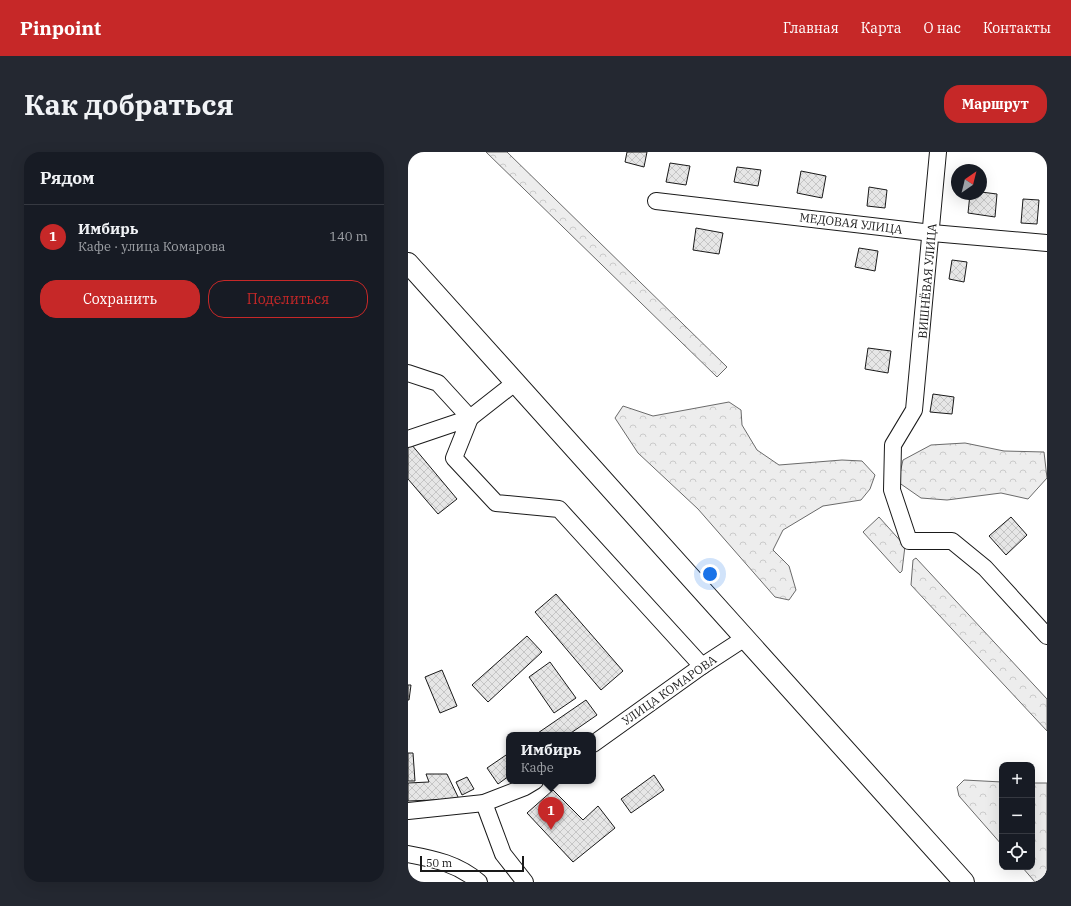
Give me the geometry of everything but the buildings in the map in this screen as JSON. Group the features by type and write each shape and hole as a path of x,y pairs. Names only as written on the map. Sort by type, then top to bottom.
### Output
{"main road":[{"path":"408,263 964,882"}],"street":[{"name":"ВИШНЁВАЯ УЛИЦА","path":"938,152 932,232 914,410 893,445 892,490 909,541 952,541 986,568 1047,636"},
{"name":"МЕДОВАЯ УЛИЦА","path":"656,201 932,232 1047,243"},
{"path":"408,373 438,383 470,418"},
{"path":"408,439 470,418 516,382"},
{"path":"470,418 454,458 496,503 559,509 702,666"},
{"name":"УЛИЦА КОМАРОВА","path":"596,742 702,666 745,638"},
{"path":"408,811 484,803 530,784"},
{"path":"484,803 503,854 525,882"},
{"path":"408,854 444,861 458,867 479,882"}],"green space":[{"path":"486,152 507,152 727,367 717,377"},
{"path":"729,402 741,410 742,425 757,450 779,465 842,460 862,461 875,475 870,489 861,500 823,506 783,530 773,550 789,566 796,590 789,600 775,597 698,509 638,453 615,418 623,406 653,416"},
{"path":"965,443 1004,451 1044,452 1047,478 1028,499 1001,493 947,500 921,498 898,482 903,460 931,445"},
{"path":"879,517 905,546 902,571 900,573 863,532"},
{"path":"916,558 1047,699 1047,731 911,585 913,560"},
{"path":"964,780 999,782 999,842 959,796 957,787"},
{"path":"1035,783 1047,783 1047,882 1035,882 1025,870 1035,870"}],"place":[{"name":"Имбирь","path":"551,830"}]}
